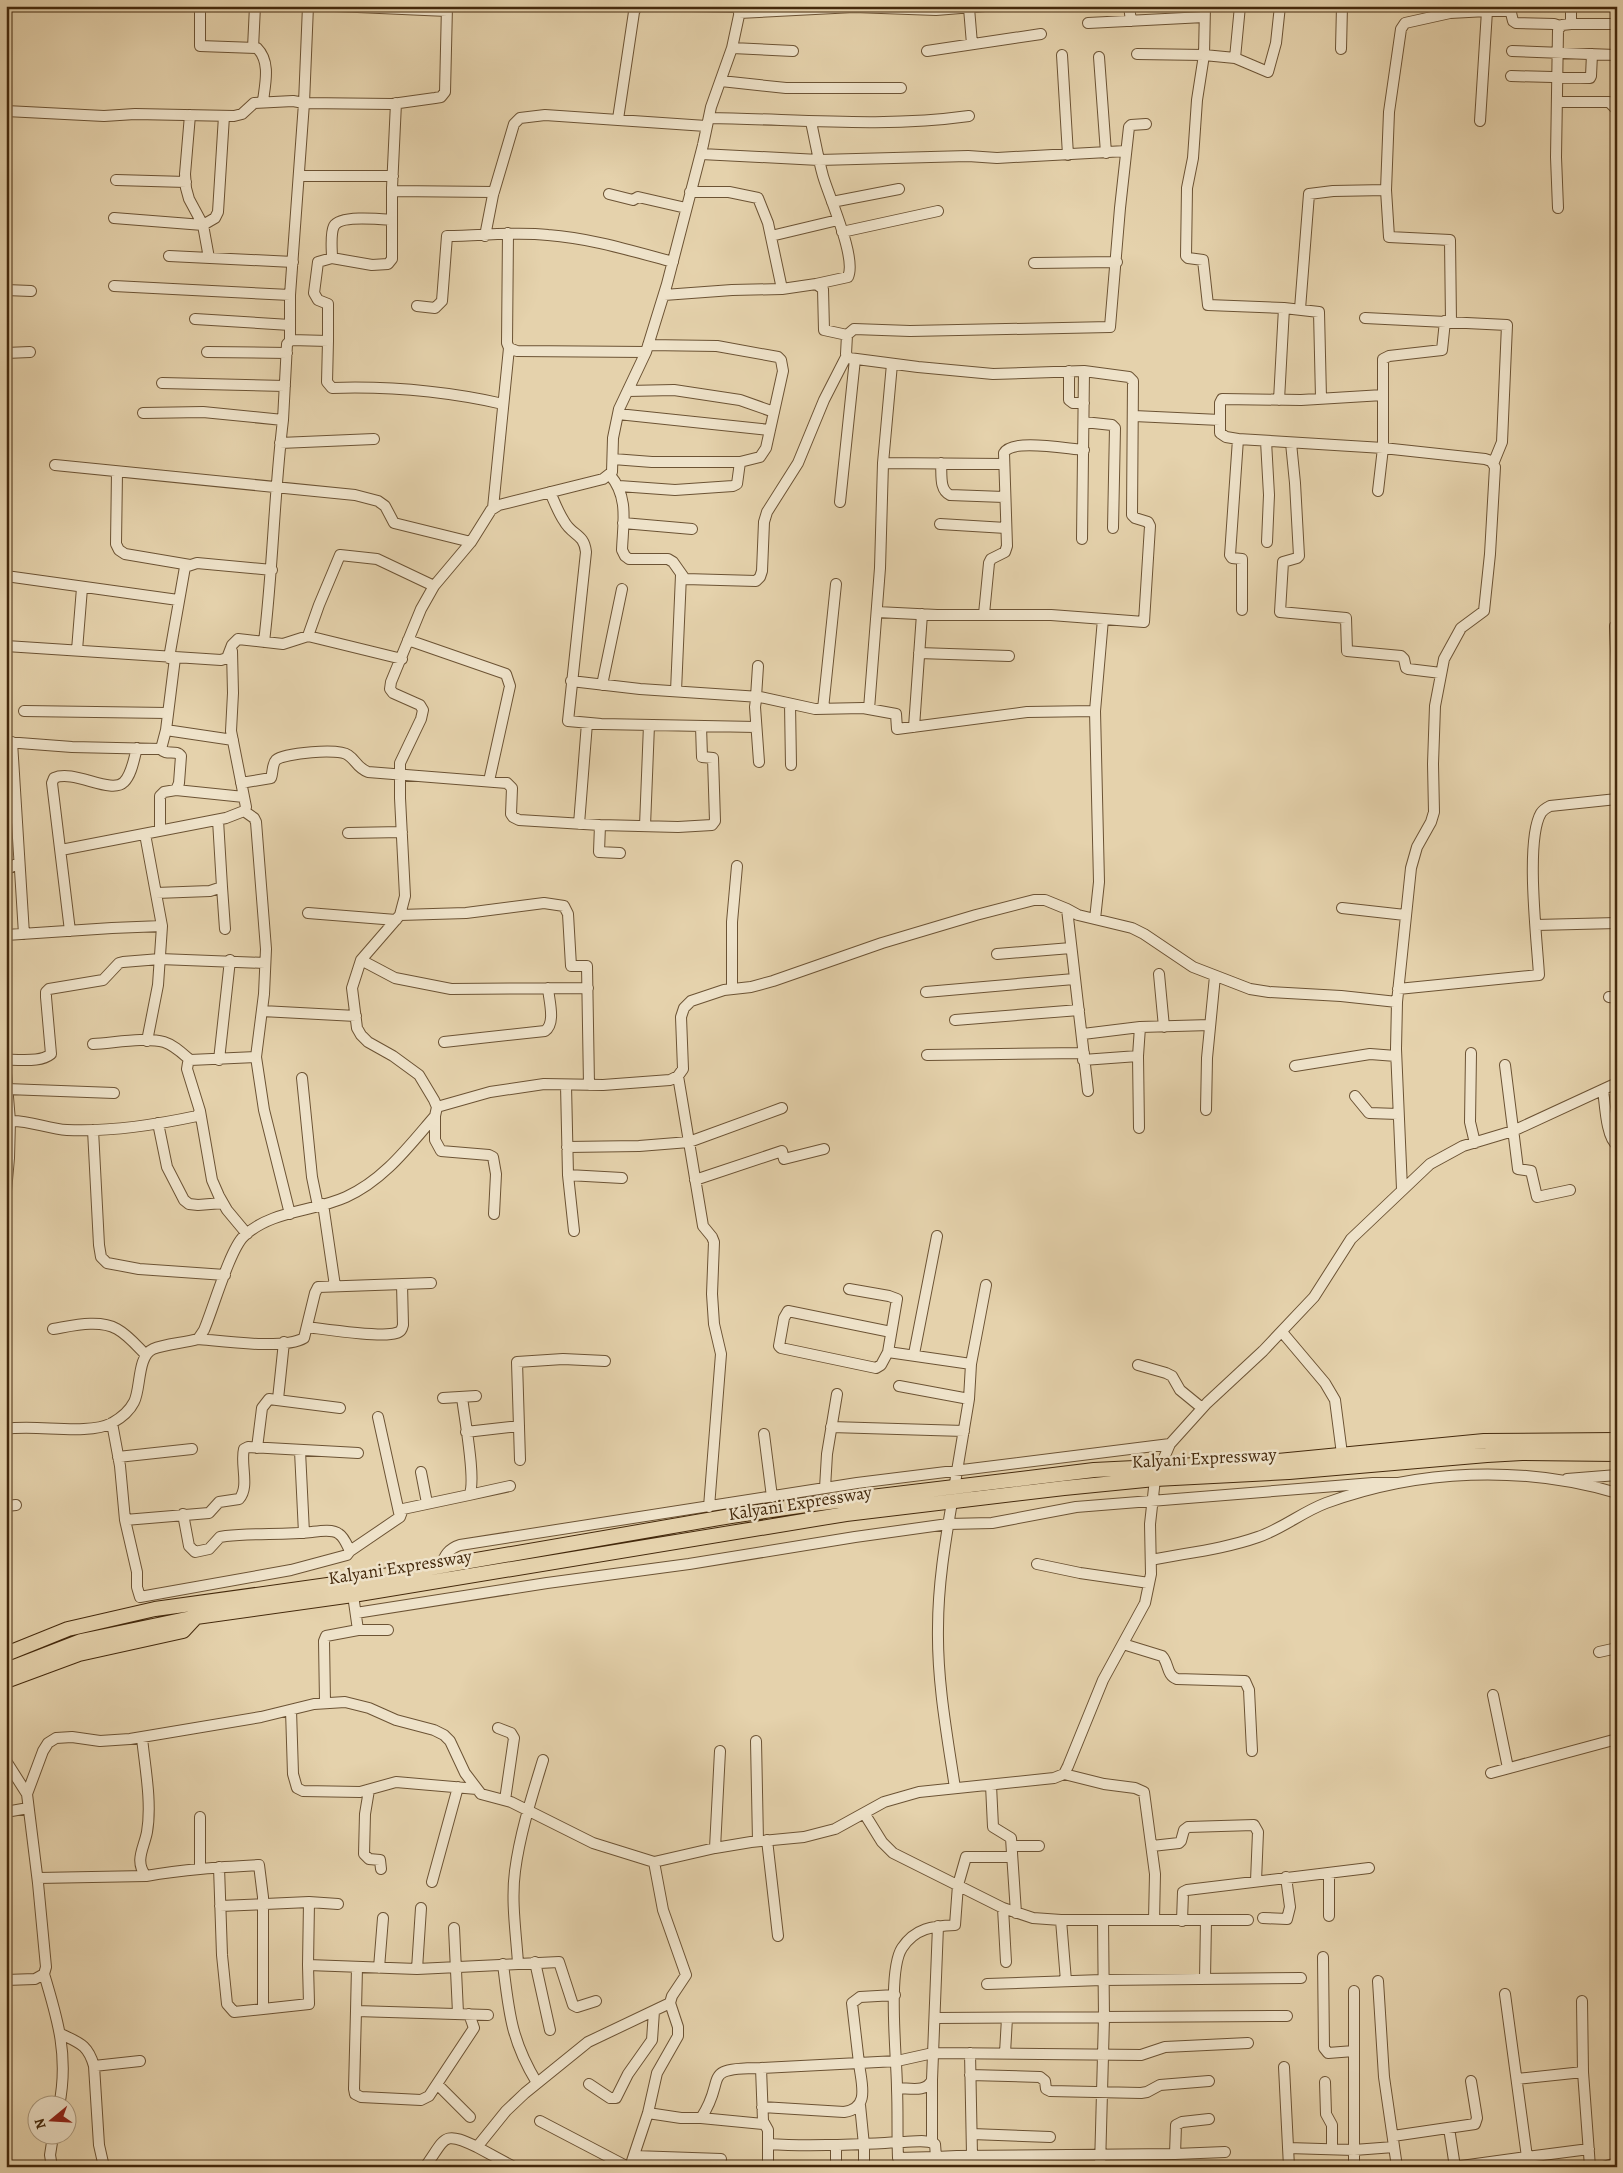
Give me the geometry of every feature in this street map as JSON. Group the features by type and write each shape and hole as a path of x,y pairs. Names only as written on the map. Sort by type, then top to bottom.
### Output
{"highway":[{"name":"Kalyani Expressway","path":"6,1670 81,1641 196,1617 353,1595 846,1514 1157,1473 1342,1454 1484,1441 1617,1440"},
{"name":"Kalyani Expressway","path":"1157,1473 1237,1476 1496,1454 1617,1454"},
{"name":"Kalyani Expressway","path":"6,1648 47,1628 163,1599 185,1596 191,1602 340,1583 731,1516 813,1504 952,1500"},
{"path":"6,1654 68,1630 191,1602"},
{"path":"6,1681 79,1654 183,1631 196,1617"}],"street":[{"path":"200,6 200,46 258,48 264,55 266,68 263,101"},
{"path":"253,48 255,6"},
{"path":"264,642 272,570 287,344 290,340 290,295 304,103 308,6"},
{"path":"6,111 104,116 224,116 242,114 254,103 263,101 396,103 441,97 447,86 447,9 335,6"},
{"path":"618,120 629,39 634,12 637,6"},
{"path":"691,6 740,9 854,6 936,10 985,6"},
{"path":"1129,6 1131,22"},
{"path":"1204,6 1204,55 1197,100 1193,158 1187,188 1186,256 1188,258 1204,260 1206,300 1208,305 1318,311 1320,314 1321,398"},
{"path":"1235,58 1240,6"},
{"path":"1137,54 1204,55 1235,58 1268,72 1276,43 1280,6"},
{"path":"1341,49 1342,6"},
{"path":"1571,24 1572,6"},
{"path":"969,8 972,44"},
{"path":"493,508 604,479 612,472 613,438 618,414 647,349 664,295 701,154 707,122 732,48 740,9"},
{"path":"1378,492 1382,448 1384,359 1389,356 1442,350 1448,322 1451,241 1449,239 1389,237 1386,190 1389,112 1402,25 1409,21 1450,13 1509,11 1512,20 1516,23 1554,24 1560,26 1571,24 1614,24"},
{"path":"1480,121 1487,12"},
{"path":"1088,23 1204,17"},
{"path":"1558,208 1556,157 1558,30 1560,26"},
{"path":"927,51 1040,34"},
{"path":"732,48 794,51"},
{"path":"1512,51 1615,55"},
{"path":"1511,76 1591,77 1592,54"},
{"path":"1062,55 1068,154"},
{"path":"1100,57 1106,153"},
{"path":"721,81 786,88 900,88"},
{"path":"1557,102 1610,102 1617,110"},
{"path":"396,103 392,191 392,259 390,263 372,265 332,258 318,262 314,293 316,298 326,302 328,307 327,382 329,387 332,388 410,389 457,394 503,404"},
{"path":"190,115 186,182 189,199 203,225 209,258"},
{"path":"485,236 494,192 514,124 520,118 545,115 618,120 707,122 775,119 811,122 910,122 970,116"},
{"path":"114,218 203,225 215,218 218,212 224,116"},
{"path":"664,295 732,290 782,290 848,277 851,271 842,232 819,160 811,122"},
{"path":"847,335 854,329 910,331 1108,328 1112,324 1120,208 1130,125 1146,124"},
{"path":"701,154 819,160 948,157 997,158 1126,151"},
{"path":"299,176 393,176"},
{"path":"116,180 186,182"},
{"path":"832,202 899,189"},
{"path":"1300,309 1309,194 1333,191 1386,190"},
{"path":"392,191 494,192"},
{"path":"690,192 729,192 758,198 762,205 771,236 782,290"},
{"path":"609,194 629,200 638,197 686,208"},
{"path":"842,232 938,210"},
{"path":"332,258 333,228 336,224 341,221 361,219 392,220"},
{"path":"771,236 838,220"},
{"path":"494,1214 496,1174 493,1157 489,1155 441,1151 435,1140 436,1111 429,1090 419,1075 394,1056 368,1042 357,1028 352,988 361,960 398,918 405,896 400,763 421,719 423,710 420,705 393,694 390,689 391,682 402,659 408,640 434,586 471,542 493,508 509,348 507,343 508,233"},
{"path":"417,306 435,308 442,302 447,236 485,236 508,233 548,234 590,241 673,262"},
{"path":"170,256 293,262"},
{"path":"1034,264 1117,262"},
{"path":"816,284 823,289 824,330 847,335"},
{"path":"114,286 290,295"},
{"path":"6,290 31,291"},
{"path":"1278,400 1284,308"},
{"path":"1365,318 1508,327 1502,442 1493,464"},
{"path":"195,319 290,325"},
{"path":"840,502 851,357 847,335"},
{"path":"290,340 328,341"},
{"path":"509,348 518,351 717,346 778,357 781,360 783,371 766,448 760,457 740,462 652,462 613,459"},
{"path":"6,353 30,352"},
{"path":"207,352 287,353"},
{"path":"851,357 892,364 993,374 1084,371 1132,379 1134,383 1132,515 1134,518 1148,522 1150,526 1145,621 1143,623 1051,615 877,612"},
{"path":"610,475 619,486 623,506 622,550 625,556 629,558 668,559 673,562 685,579 756,581 760,578 764,522 767,512 798,463 824,400 851,357"},
{"path":"869,709 877,612 883,463 892,364"},
{"path":"1069,371 1069,400 1073,403 1084,402"},
{"path":"1082,538 1084,371"},
{"path":"162,383 285,386"},
{"path":"628,391 674,390 740,400 774,412"},
{"path":"1383,395 1278,400 1222,399 1220,403 1220,433 1223,436 1238,439 1382,448 1485,459 1493,464 1496,473 1484,611 1467,623 1455,635 1440,673 1435,706 1434,812 1414,856 1405,915 1397,1002 1396,1056 1402,1189"},
{"path":"142,412 204,412 283,420"},
{"path":"618,414 770,430"},
{"path":"1134,416 1220,420"},
{"path":"1084,422 1115,428 1113,528"},
{"path":"280,443 374,439"},
{"path":"1238,439 1230,556 1242,559 1242,610"},
{"path":"1266,441 1269,495 1267,542"},
{"path":"1291,443 1295,483 1298,556 1283,562 1280,612 1346,618 1347,651 1401,656 1408,670 1440,673"},
{"path":"984,614 989,563 991,559 1005,552 1004,453 1011,446 1028,445 1084,450"},
{"path":"619,486 675,490 733,486 737,484 740,462"},
{"path":"883,463 1004,464"},
{"path":"941,463 942,489 945,493 950,495 1004,497"},
{"path":"55,465 365,497 385,506 394,523 471,542"},
{"path":"117,472 116,544 119,550 125,554 190,565"},
{"path":"550,492 563,521 570,530 585,542 585,574 571,681 568,721 756,727"},
{"path":"624,523 692,529"},
{"path":"940,524 1006,528"},
{"path":"308,636 319,604 340,555 377,560 434,586"},
{"path":"161,749 166,730 178,600 182,572 185,567 197,563 272,570"},
{"path":"676,691 681,575"},
{"path":"6,576 178,600"},
{"path":"823,709 836,584"},
{"path":"77,650 82,588"},
{"path":"602,685 622,589"},
{"path":"914,727 922,614"},
{"path":"1095,920 1099,882 1095,711 1103,619"},
{"path":"1615,626 1617,674"},
{"path":"6,646 221,660 227,658 232,645 238,639 283,644 308,636 402,659"},
{"path":"408,640 506,674 510,686 489,781"},
{"path":"61,850 218,820 244,812 246,807 231,731 233,692 232,645"},
{"path":"919,653 1009,656"},
{"path":"758,666 758,697 755,707 759,762"},
{"path":"571,681 758,697 823,709 869,709 896,714 897,729 1026,712 1095,711"},
{"path":"790,704 791,765"},
{"path":"24,711 167,713"},
{"path":"579,824 587,723"},
{"path":"646,826 649,725"},
{"path":"241,783 271,778 274,763 282,757 327,751 349,755 360,769 368,772 510,784 511,814 515,819 600,825 712,825 715,821 713,758 702,757 701,726"},
{"path":"166,730 233,740"},
{"path":"24,934 9,742 72,747 161,749 166,752 176,752 181,756 179,783 176,790"},
{"path":"70,931 52,783 54,778 71,776 108,785 118,785 124,782 129,773 137,748"},
{"path":"160,831 160,796 164,792 176,790 244,797"},
{"path":"1398,989 1539,975 1533,857 1534,835 1542,811 1550,806 1559,804 1617,799"},
{"path":"244,812 254,818 256,822 266,949 262,1011 256,1057 264,1110 290,1214"},
{"path":"218,820 225,929"},
{"path":"600,825 599,852 620,853"},
{"path":"348,833 402,832"},
{"path":"145,834 162,926 158,985 147,1041"},
{"path":"6,870 18,863"},
{"path":"732,989 732,922 737,866"},
{"path":"156,893 210,890 222,887"},
{"path":"198,1339 243,1237 268,1220 346,1197 386,1172 436,1111 490,1092 544,1084 589,1085 670,1080 678,1076 682,1069 681,1017 684,1008 691,1001 724,990 751,988 882,943 1017,904 1045,900 1067,908 1078,915 1132,928 1193,967 1250,989 1397,1002"},
{"path":"308,913 398,918 466,913 544,903 561,904 568,910 571,966 587,966 589,1085"},
{"path":"1067,908 1088,1091"},
{"path":"1342,908 1405,915"},
{"path":"1536,925 1617,923"},
{"path":"6,935 162,926"},
{"path":"997,954 1071,948"},
{"path":"6,1060 40,1058 51,1054 46,992 50,989 103,980 119,963 160,959 230,960 265,963"},
{"path":"219,1060 230,960"},
{"path":"361,960 395,978 451,989 588,988"},
{"path":"1159,974 1164,1027"},
{"path":"1206,1110 1210,1025 1215,976"},
{"path":"926,992 1074,979"},
{"path":"444,1042 545,1031 549,1028 551,1022 548,988"},
{"path":"955,1020 1079,1010"},
{"path":"262,1011 356,1016"},
{"path":"1082,1034 1140,1027 1210,1025"},
{"path":"1140,1027 1138,1056 1140,1128"},
{"path":"93,1044 165,1042 176,1048 190,1060 256,1057"},
{"path":"1471,1053 1470,1122 1475,1143"},
{"path":"927,1055 1138,1056"},
{"path":"1295,1066 1358,1055 1396,1056"},
{"path":"190,1060 187,1069 200,1110 212,1180 223,1203 247,1234"},
{"path":"1506,1065 1518,1168 1531,1171 1536,1196 1539,1198 1570,1190"},
{"path":"6,1073 10,1121 6,1191"},
{"path":"678,1076 703,1226 714,1242 712,1294 715,1333 721,1354 710,1507"},
{"path":"302,1078 312,1177 321,1205 335,1286"},
{"path":"1064,1774 1103,1680 1145,1603 1149,1583 1152,1499 1157,1473 1170,1444 1202,1408 1282,1332 1314,1297 1351,1239 1430,1164 1446,1154 1513,1131 1617,1082"},
{"path":"566,1085 568,1175 574,1231"},
{"path":"7,1089 114,1093"},
{"path":"1603,1090 1610,1134 1613,1142 1617,1145"},
{"path":"1355,1096 1369,1114 1398,1114"},
{"path":"567,1147 639,1146 689,1142 782,1108"},
{"path":"10,1121 32,1123 63,1130 93,1130 158,1123 197,1116 200,1110"},
{"path":"158,1123 166,1167 184,1200 189,1204 198,1205 223,1203"},
{"path":"93,1130 99,1245 103,1260 107,1263 139,1268 225,1275"},
{"path":"695,1180 782,1151 784,1159 824,1149"},
{"path":"568,1175 622,1178"},
{"path":"914,1354 937,1236"},
{"path":"6,1429 97,1428 112,1422 127,1412 135,1401 141,1369 146,1355 152,1349 198,1339 267,1344 298,1341 304,1338 318,1287 431,1283"},
{"path":"306,1327 368,1334 397,1333 402,1330 404,1325 402,1284"},
{"path":"955,1788 940,1676 938,1628 940,1574 969,1399 971,1364 986,1285"},
{"path":"849,1289 889,1296 897,1300 888,1352 881,1365 876,1368 781,1348 779,1346 784,1318 788,1311 891,1332"},
{"path":"53,1329 75,1325 109,1326 126,1335 146,1355"},
{"path":"1282,1332 1325,1383 1335,1400 1342,1454"},
{"path":"278,1399 284,1342"},
{"path":"888,1352 914,1354 971,1364"},
{"path":"520,1460 517,1362 563,1359 605,1361"},
{"path":"1138,1365 1172,1376 1180,1390 1202,1408"},
{"path":"899,1386 969,1399"},
{"path":"825,1488 831,1427 837,1394"},
{"path":"443,1398 476,1396"},
{"path":"462,1397 472,1474 472,1488 469,1495"},
{"path":"257,1448 262,1408 269,1399 340,1408"},
{"path":"378,1417 400,1517"},
{"path":"112,1422 125,1520 137,1572 137,1587 140,1597 291,1570 347,1554 400,1517 403,1509 510,1486"},
{"path":"466,1432 519,1426"},
{"path":"831,1427 964,1430"},
{"path":"764,1434 772,1497"},
{"path":"440,1567 446,1552 460,1545 825,1488 957,1472 1043,1458 1170,1444"},
{"path":"125,1520 209,1513 219,1502 239,1499 244,1490 242,1455 244,1449 257,1448 358,1454"},
{"path":"118,1457 192,1449"},
{"path":"300,1451 304,1533"},
{"path":"422,1472 427,1503"},
{"path":"1150,1560 1211,1549 1259,1537 1326,1503 1421,1478 1451,1475 1514,1476 1551,1480 1617,1493"},
{"path":"1551,1480 1617,1475"},
{"path":"356,1613 949,1522 992,1523 1076,1506 1373,1483 1398,1483"},
{"path":"183,1514 189,1546 196,1552 209,1549 220,1537 226,1536 259,1534 280,1536 333,1531 340,1534 350,1551"},
{"path":"1037,1564 1149,1583"},
{"path":"353,1595 358,1630"},
{"path":"325,1702 324,1638 330,1634 358,1630 388,1630"},
{"path":"1123,1644 1162,1656 1165,1659 1169,1673 1177,1679 1241,1679 1245,1681 1249,1690 1252,1751"},
{"path":"1600,1652 1617,1648"},
{"path":"1493,1695 1508,1768"},
{"path":"61,2096 63,2085 62,2034 44,1974 45,1951 27,1794 43,1751 48,1743 56,1738 72,1736 100,1741 142,1738 325,1702 356,1704 396,1720 434,1730 444,1735 450,1741 465,1773 481,1794 505,1800 593,1843 654,1862 715,1848 804,1837 835,1828 884,1802 919,1792 1054,1778 1064,1774 1104,1784 1135,1788 1144,1792 1155,1874 1154,1920"},
{"path":"291,1710 293,1774 297,1788 303,1791 341,1793 369,1790 396,1782 478,1789"},
{"path":"498,1728 511,1733 514,1738 505,1800"},
{"path":"142,1738 148,1791 147,1831 140,1855 141,1869 146,1876"},
{"path":"1491,1773 1617,1738"},
{"path":"756,1741 763,1841 778,1936"},
{"path":"715,1848 720,1751"},
{"path":"518,1963 514,1908 515,1873 528,1811 543,1760"},
{"path":"6,1761 27,1794"},
{"path":"990,1785 993,1827 1011,1838 1016,1913"},
{"path":"432,1882 458,1787"},
{"path":"369,1790 365,1814 364,1854 369,1858 380,1860 381,1869"},
{"path":"6,1812 28,1808"},
{"path":"864,1813 882,1842 893,1853 1003,1908 1033,1918 1062,1920 1248,1920"},
{"path":"200,1817 200,1868"},
{"path":"1152,1846 1179,1843 1184,1830 1188,1827 1254,1825 1258,1832 1256,1881"},
{"path":"1012,1846 1039,1846"},
{"path":"1012,1857 966,1857 958,1885 955,1925 938,1926 917,1932 901,1950 896,1963 898,2163 936,2162 972,2155 996,2162 1100,2155 1225,2152"},
{"path":"540,2121 629,2167 648,2113 658,2073 678,2036 678,2027 670,2004 672,1996 686,1976 663,1910 654,1862"},
{"path":"38,1878 146,1876 200,1868 259,1865 263,1904 263,2009"},
{"path":"219,1867 227,2004 234,2012 309,2004 309,1902"},
{"path":"1182,1920 1182,1896 1183,1892 1187,1890 1370,1868"},
{"path":"1329,1873 1329,1916"},
{"path":"1263,1918 1287,1919 1290,1907 1286,1877"},
{"path":"220,1906 309,1902 338,1904"},
{"path":"417,1969 421,1908"},
{"path":"1003,1908 1006,1962"},
{"path":"379,1968 383,1918"},
{"path":"1062,1920 1066,1981"},
{"path":"1100,2167 1104,2018 1102,1980 1103,1920"},
{"path":"1204,1979 1206,1920"},
{"path":"936,2162 936,2147 932,2142 932,2080 938,1926"},
{"path":"454,1928 458,2013"},
{"path":"1323,1957 1324,2048 1328,2053 1354,2052"},
{"path":"535,1962 550,2030"},
{"path":"308,1965 417,1969 559,1962 561,1963 574,2006 596,2001"},
{"path":"503,1964 513,2034 522,2059 536,2083"},
{"path":"358,1967 354,2090 355,2094 361,2097 421,2100 429,2096 474,2028 470,2014"},
{"path":"6,1980 35,1979 44,1974"},
{"path":"987,1984 1102,1980 1301,1978"},
{"path":"1378,1981 1381,2049 1397,2167"},
{"path":"1354,1991 1354,2167"},
{"path":"1505,1994 1527,2157"},
{"path":"864,2167 860,2105 862,2096 852,2003 860,1997 895,1995"},
{"path":"1582,2001 1583,2072 1590,2167"},
{"path":"477,2147 506,2111 536,2083 588,2042 670,2004"},
{"path":"356,2011 488,2015"},
{"path":"589,2084 610,2098 616,2098 628,2074 652,2040 654,2011"},
{"path":"935,2018 1287,2016"},
{"path":"1005,2053 1007,2018"},
{"path":"62,2034 79,2042 90,2051 94,2066 99,2145 104,2167"},
{"path":"700,2118 709,2106 718,2075 724,2070 733,2068 896,2061 933,2053 1141,2055 1165,2047 1248,2043"},
{"path":"970,2053 972,2155"},
{"path":"94,2066 140,2061"},
{"path":"1284,2067 1289,2167"},
{"path":"761,2068 763,2124 768,2130 768,2167"},
{"path":"1517,2079 1583,2072"},
{"path":"970,2075 1040,2077 1045,2081 1046,2088 1050,2092 1142,2093 1160,2085 1209,2081"},
{"path":"897,2088 924,2089 929,2086 932,2080"},
{"path":"1288,2148 1354,2150 1449,2128 1472,2125 1477,2121 1471,2081"},
{"path":"1325,2082 1326,2114 1332,2125 1332,2149"},
{"path":"437,2084 470,2117"},
{"path":"762,2107 844,2112 853,2111 860,2105"},
{"path":"648,2113 680,2118 763,2124"},
{"path":"1175,2154 1176,2125 1182,2122 1209,2119"},
{"path":"1449,2128 1455,2167 1589,2149"},
{"path":"972,2134 1050,2137"},
{"path":"425,2167 444,2141 449,2138 458,2138 514,2167"},
{"path":"768,2144 864,2145 897,2142 932,2142"},
{"path":"836,2145 836,2167"},
{"path":"51,2146 50,2154 52,2167"},
{"path":"634,2156 721,2159"},
{"path":"1602,2167 1617,2164"}]}
